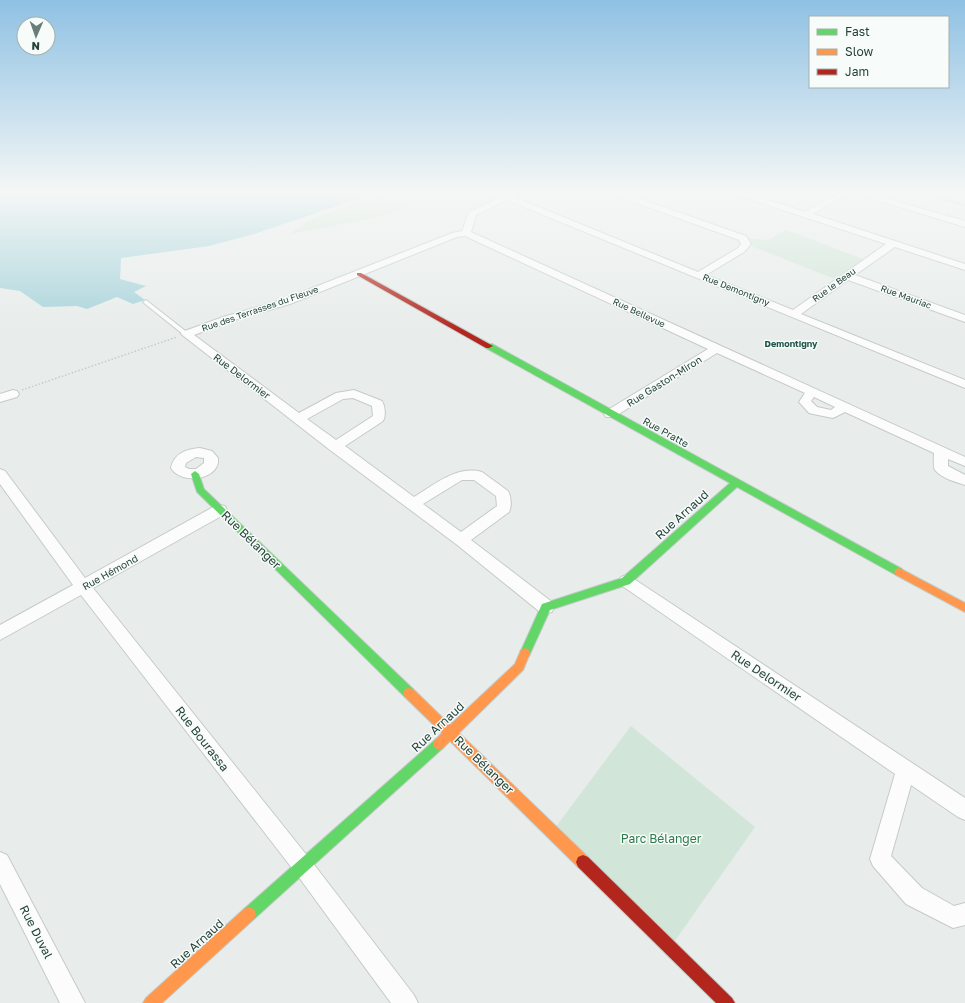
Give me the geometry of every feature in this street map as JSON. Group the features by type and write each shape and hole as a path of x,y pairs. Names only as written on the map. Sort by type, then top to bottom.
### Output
{"street":[{"name":"Rue des Terrasses du Fleuve","path":"186,334 226,319 286,302 448,238"},
{"name":"Rue Bellevue","path":"476,238 812,392 805,402 813,410 833,414 845,407 965,462"},
{"name":"Rue Demontigny","path":"607,238 965,384"},
{"path":"700,275 741,250 746,244 742,238"},
{"path":"878,238 965,266"},
{"name":"Rue le Beau","path":"794,314 894,243"},
{"name":"Rue Pratte","path":"358,274 965,608"},
{"name":"Rue Mauriac","path":"847,276 965,319"},
{"name":"Rue Delormier","path":"186,334 461,540 546,607"},
{"name":"Rue Gaston-Miron","path":"610,414 717,348"},
{"path":"0,398 12,394"},
{"path":"298,418 340,396 354,394 378,404 379,418 335,447"},
{"path":"941,451 941,468 955,477 965,480"},
{"name":"Rue Bourassa","path":"0,474 82,587 302,865 406,1003"},
{"name":"Rue Bélanger","path":"195,474 200,490 220,510 727,1003"},
{"path":"413,504 460,476 477,475 503,494 504,508 461,540"},
{"name":"Rue Arnaud","path":"151,1003 302,865 451,733 519,667 546,607 626,581 736,483"},
{"name":"Rue Hémond","path":"0,633 220,510"},
{"name":"Rue Delormier","path":"626,581 965,810"},
{"path":"906,770 880,859 914,896 953,917 965,914"},
{"name":"Rue Duval","path":"0,862 73,1003"}],"lane":[{"path":"146,302 186,334"}],"path":[{"path":"12,394 186,334"}],"green space":[{"path":"743,238 768,240 772,238 807,238 868,261 840,281 746,244"},
{"name":"Parc Bélanger","path":"631,726 755,827 672,945 552,832"}],"water":[{"path":"0,238 240,238 209,246 121,258 120,279 146,286 134,292 145,300 133,304 117,297 87,309 77,306 43,307 20,291 0,288"}],"traffic: fast":[{"path":"489,346 899,572"},
{"path":"195,474 200,490 409,693"},
{"path":"525,653 546,607 626,581 736,483"},
{"path":"249,914 439,744"}],"traffic: slow":[{"path":"899,572 965,608"},
{"path":"439,744 519,667 525,653"},
{"path":"409,693 583,862"},
{"path":"151,1003 249,914"}],"traffic: jam":[{"path":"359,274 489,346"},
{"path":"583,862 727,1003"}],"district":[{"name":"Demontigny","path":"791,344"}]}
